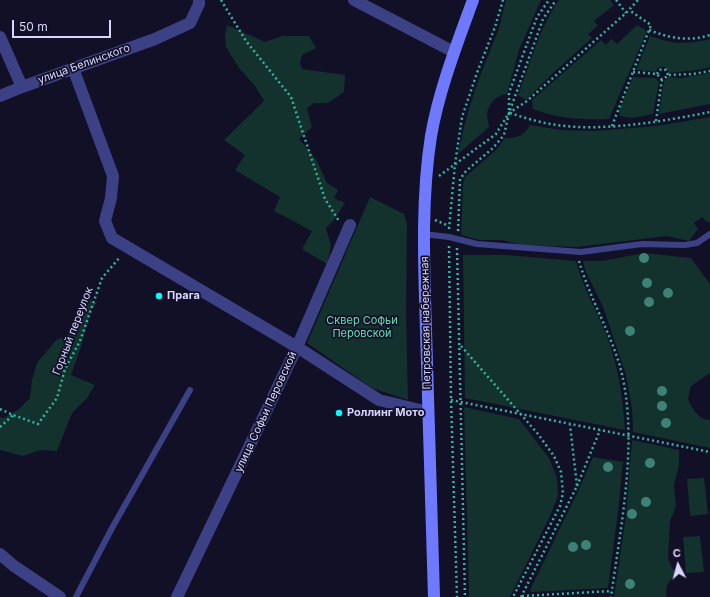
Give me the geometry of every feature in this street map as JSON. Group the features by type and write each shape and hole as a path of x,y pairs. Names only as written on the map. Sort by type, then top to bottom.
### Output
{"main road":[{"path":"454,52 473,0"},
{"name":"Петровская набережная","path":"434,597 424,234 426,186 431,136 440,98 454,52"}],"street":[{"name":"улица Белинского","path":"0,96 155,39 190,22 199,4 199,0"},
{"path":"354,0 454,52"},
{"path":"0,37 22,87"},
{"path":"73,68 113,176 111,198 105,221 112,238 297,347 379,400 428,412"},
{"name":"улица Софьи Перовской","path":"177,597 297,347 350,225"},
{"path":"0,554 14,566 60,597"}],"lane":[{"path":"424,234 449,237 477,244 576,252 642,244 685,245 697,243 710,234"},
{"path":"76,597 112,528 190,390"}],"path":[{"path":"221,0 246,40 291,97 325,199 340,222 350,225"},
{"path":"457,597 451,400 449,237 455,164 462,117 495,27 503,0"},
{"path":"509,113 509,93 537,17 549,0"},
{"path":"465,597 457,239 460,180 466,170 493,148 504,135 509,113 543,19 556,0"},
{"path":"616,0 626,13"},
{"path":"426,186 496,134 509,113 527,101 626,13 638,0"},
{"path":"612,126 651,25 629,10"},
{"path":"649,30 670,38 682,39 710,35"},
{"path":"657,74 659,70 663,69 666,70 668,75"},
{"path":"662,79 668,75 693,74 710,71"},
{"path":"633,72 657,74 662,79"},
{"path":"656,121 662,79"},
{"path":"509,113 557,126 597,127 679,118 710,112"},
{"name":"Горный переулок","path":"13,416 38,424 57,398 65,369 80,341 102,278 128,247"},
{"path":"576,252 583,274 608,332 619,364 626,398 629,436 627,468 611,597"},
{"path":"460,346 538,434 554,456 561,472 563,493 560,506 513,597"},
{"path":"451,400 710,452"},
{"path":"0,409 13,416 0,428"},
{"path":"570,425 577,486"},
{"path":"521,597 577,486 600,430"},
{"path":"521,597 612,591"}],"green space":[{"path":"506,0 541,0 519,50 507,94 496,98 489,107 487,115 489,127 458,154 468,112 478,81 499,28"},
{"path":"559,0 610,0 614,5 594,21 598,26 588,34 592,38 526,100 518,95 546,22"},
{"path":"227,25 265,42 282,36 309,36 316,48 302,55 300,63 302,69 345,75 344,92 328,103 314,103 307,108 312,127 299,139 316,159 327,183 338,190 334,198 345,203 334,220 326,228 331,246 327,264 302,249 312,231 274,211 280,197 235,170 245,155 224,140 264,101 255,86 239,68 226,47 225,35"},
{"path":"637,25 647,31 609,119 571,118 552,115 533,109 532,100 601,40 606,45 611,39 617,44"},
{"path":"650,36 666,41 680,43 710,39 710,67 698,70 669,73 665,67 659,67 655,72 638,70 637,68"},
{"path":"710,73 710,104 659,114 664,81 669,77 681,78"},
{"path":"633,77 655,78 659,82 653,114 632,118 620,116 619,111"},
{"path":"710,117 710,222 707,222 702,217 694,223 698,229 689,241 667,236 577,247 522,245 501,240 479,240 461,235 463,185 465,177 496,150 505,138 520,136 530,125 561,130 594,131 656,126"},
{"name":"Сквер Софьи Перовской","path":"370,197 404,214 407,224 406,310 408,400 372,388 307,343"},
{"path":"644,253 691,258 710,284 710,373 691,386 688,399 699,416 710,420 710,448 633,432 632,409 626,375 603,307 585,270 583,261 602,261"},
{"path":"463,255 506,255 576,261 614,357 623,406 625,430 465,398"},
{"path":"87,298 97,303 90,311 81,347 71,375 95,385 87,398 72,413 57,451 40,450 23,456 0,450 0,417 4,418 19,409 30,398 32,380 37,363 56,340 66,337 77,323"},
{"path":"464,407 519,419 549,458 557,478 558,496 550,516 510,597 469,597"},
{"path":"632,440 679,450 679,465 674,485 676,507 670,521 668,558 676,573 667,585 666,597 614,597 626,516"},
{"path":"593,457 623,462 608,588 531,592 530,590"},
{"path":"704,478 708,514 690,516 687,479"},
{"path":"700,536 704,572 686,573 683,537"}],"place":[{"name":"Прага","path":"159,296"},
{"name":"Роллинг Мото","path":"339,413"}]}
